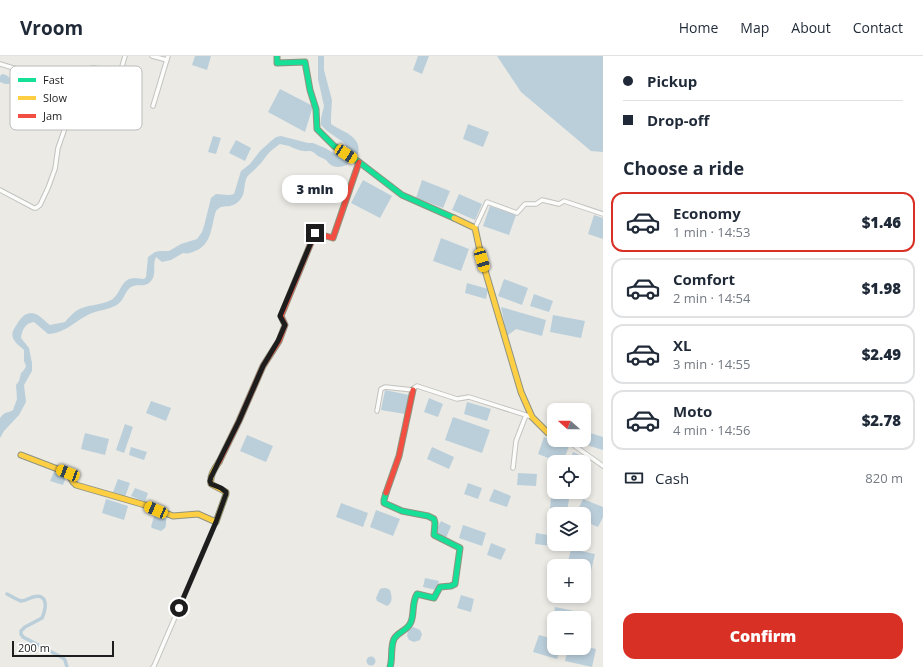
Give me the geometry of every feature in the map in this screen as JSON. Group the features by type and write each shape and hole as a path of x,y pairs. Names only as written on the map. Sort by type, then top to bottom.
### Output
{"street":[{"path":"122,66 125,56"},
{"path":"152,56 167,58 153,106"},
{"path":"277,56 277,63 305,62 310,90 316,108 317,129 334,146 359,162 402,195 475,228"},
{"path":"0,64 10,67"},
{"path":"0,190 36,208 40,204 48,188 64,130"},
{"path":"152,667 154,666 216,522 226,494 226,492 221,488 211,484 211,477 239,421 263,366 278,341 285,325 280,316 315,233 333,238 359,162"},
{"path":"547,432 532,417 521,392 484,267 475,228 487,202 517,213 525,204 536,204 542,200 559,204 564,201 603,214"},
{"path":"390,667 393,641 396,635 408,628 411,622 412,605 415,596 419,594 434,598 440,587 455,584 460,548 434,535 434,518 402,511 384,503 399,456 414,388 417,386 457,399 469,397 532,417"},
{"path":"377,411 382,389 385,387 413,390"},
{"path":"513,468 516,441 526,415"},
{"path":"576,447 603,466"},
{"path":"21,455 68,473 76,485 145,505 173,516 198,514 216,522"}],"water":[{"path":"195,56 211,56 207,70 192,65"},
{"path":"318,56 324,56 324,70 332,100 331,124 354,138 358,147 358,152 353,161 343,166 332,166 312,151 300,150 280,144 271,151 247,177 243,195 240,200 233,205 221,207 216,211 208,240 201,248 190,253 183,253 171,260 162,262 156,257 154,263 154,275 149,283 131,287 122,300 115,306 92,313 60,332 48,334 34,322 26,325 22,332 21,338 29,348 32,371 24,385 26,402 19,415 4,431 0,438 0,418 5,413 13,410 17,399 16,385 26,366 24,361 24,350 15,341 12,334 23,316 29,313 35,314 40,316 50,325 65,322 73,313 80,309 114,298 126,281 135,278 144,279 146,277 148,257 155,252 169,251 181,244 197,239 202,232 211,198 216,194 234,194 241,171 250,164 260,151 276,137 281,136 313,143 337,155 343,156 346,145 321,125 324,106 318,79"},
{"path":"418,56 429,56 422,74 413,70"},
{"path":"497,56 603,56 603,152 591,151 521,92"},
{"path":"2,74 9,78 9,84 0,82 0,76"},
{"path":"280,89 313,106 305,132 268,112"},
{"path":"468,124 489,132 483,147 463,139"},
{"path":"213,136 221,138 216,154 208,152"},
{"path":"236,140 251,148 245,161 229,153"},
{"path":"363,180 392,196 380,218 351,203"},
{"path":"422,180 450,191 443,208 416,198"},
{"path":"459,194 482,204 475,220 452,210"},
{"path":"490,206 516,215 509,235 483,226"},
{"path":"594,215 603,218 603,239 588,234"},
{"path":"441,238 469,249 461,271 433,261"},
{"path":"504,279 528,288 522,305 498,296"},
{"path":"467,283 488,289 486,299 465,293"},
{"path":"534,294 553,301 549,312 530,306"},
{"path":"501,307 546,320 542,336 516,329 507,336"},
{"path":"553,315 585,321 581,338 550,332"},
{"path":"385,390 409,395 405,414 381,410"},
{"path":"429,398 443,404 438,417 424,412"},
{"path":"151,401 171,408 166,421 146,413"},
{"path":"467,402 491,409 487,421 464,414"},
{"path":"453,417 490,430 482,453 445,440"},
{"path":"125,424 133,427 124,453 116,450"},
{"path":"85,433 109,439 105,455 81,449"},
{"path":"591,433 603,437 603,450 591,446"},
{"path":"247,435 273,446 266,462 240,451"},
{"path":"544,437 547,438 547,447 569,447 566,455 547,455 547,457 538,454"},
{"path":"131,447 147,452 144,460 129,455"},
{"path":"432,447 454,457 449,469 427,459"},
{"path":"573,452 580,455 572,455"},
{"path":"54,472 66,477 63,485 50,481"},
{"path":"518,473 537,474 536,486 517,485"},
{"path":"118,479 130,483 125,497 113,492"},
{"path":"468,483 482,488 478,499 464,494"},
{"path":"135,488 148,493 145,502 131,496"},
{"path":"494,489 511,496 507,507 489,501"},
{"path":"106,499 128,506 124,520 102,513"},
{"path":"551,499 569,499 568,507 550,507"},
{"path":"583,499 603,507 603,517 598,527 591,524 591,507 579,507"},
{"path":"341,503 368,513 363,527 336,517"},
{"path":"376,510 400,519 393,536 370,527"},
{"path":"157,515 166,519 165,528 161,531 151,527 154,516"},
{"path":"441,521 451,526 446,538 435,533"},
{"path":"463,525 486,533 482,546 459,538"},
{"path":"536,533 547,535 547,545 535,544"},
{"path":"491,543 506,549 501,560 487,555"},
{"path":"571,551 581,551 595,554 591,571 591,559 569,559"},
{"path":"425,578 439,581 436,590 423,587"},
{"path":"383,588 390,590 392,599 387,606 377,601 376,598 380,589"},
{"path":"461,595 474,599 471,612 457,608"},
{"path":"555,607 574,611 554,611"},
{"path":"413,627 420,630 422,634 420,640 414,642 409,640 407,636 408,631"},
{"path":"539,635 547,637 547,655 558,655 557,659 533,652"},
{"path":"591,648 596,649 592,667 565,661 566,655 591,655"},
{"path":"371,656 376,661 371,666 366,661"}],"waterway":[{"path":"7,594 21,601 38,596 42,597 45,603 45,610 42,618 25,627 21,631 21,634 23,637 63,658 67,667"}],"traffic: fast":[{"path":"277,56 277,63 305,62 310,90 316,109 317,129 334,146 359,162 402,195 454,218"},
{"path":"386,493 384,503 402,511 428,516 434,519 434,535 460,548 455,584 440,587 434,598 417,594 410,624 394,639 390,667"}],"traffic: slow":[{"path":"454,218 475,228 482,260 521,392 532,417 547,432"},
{"path":"21,455 68,473 76,485 145,505 173,516 198,514 216,522 226,494 226,492 211,484 214,469 219,462"}],"traffic: jam":[{"path":"219,462 263,366 279,341 285,325 281,316 315,233 333,238 359,162"},
{"path":"386,493 399,456 413,390"}],"route":[{"path":"179,608 216,522 226,494 226,492 221,488 211,484 211,477 239,421 263,366 278,341 285,325 280,316 315,233"}]}
